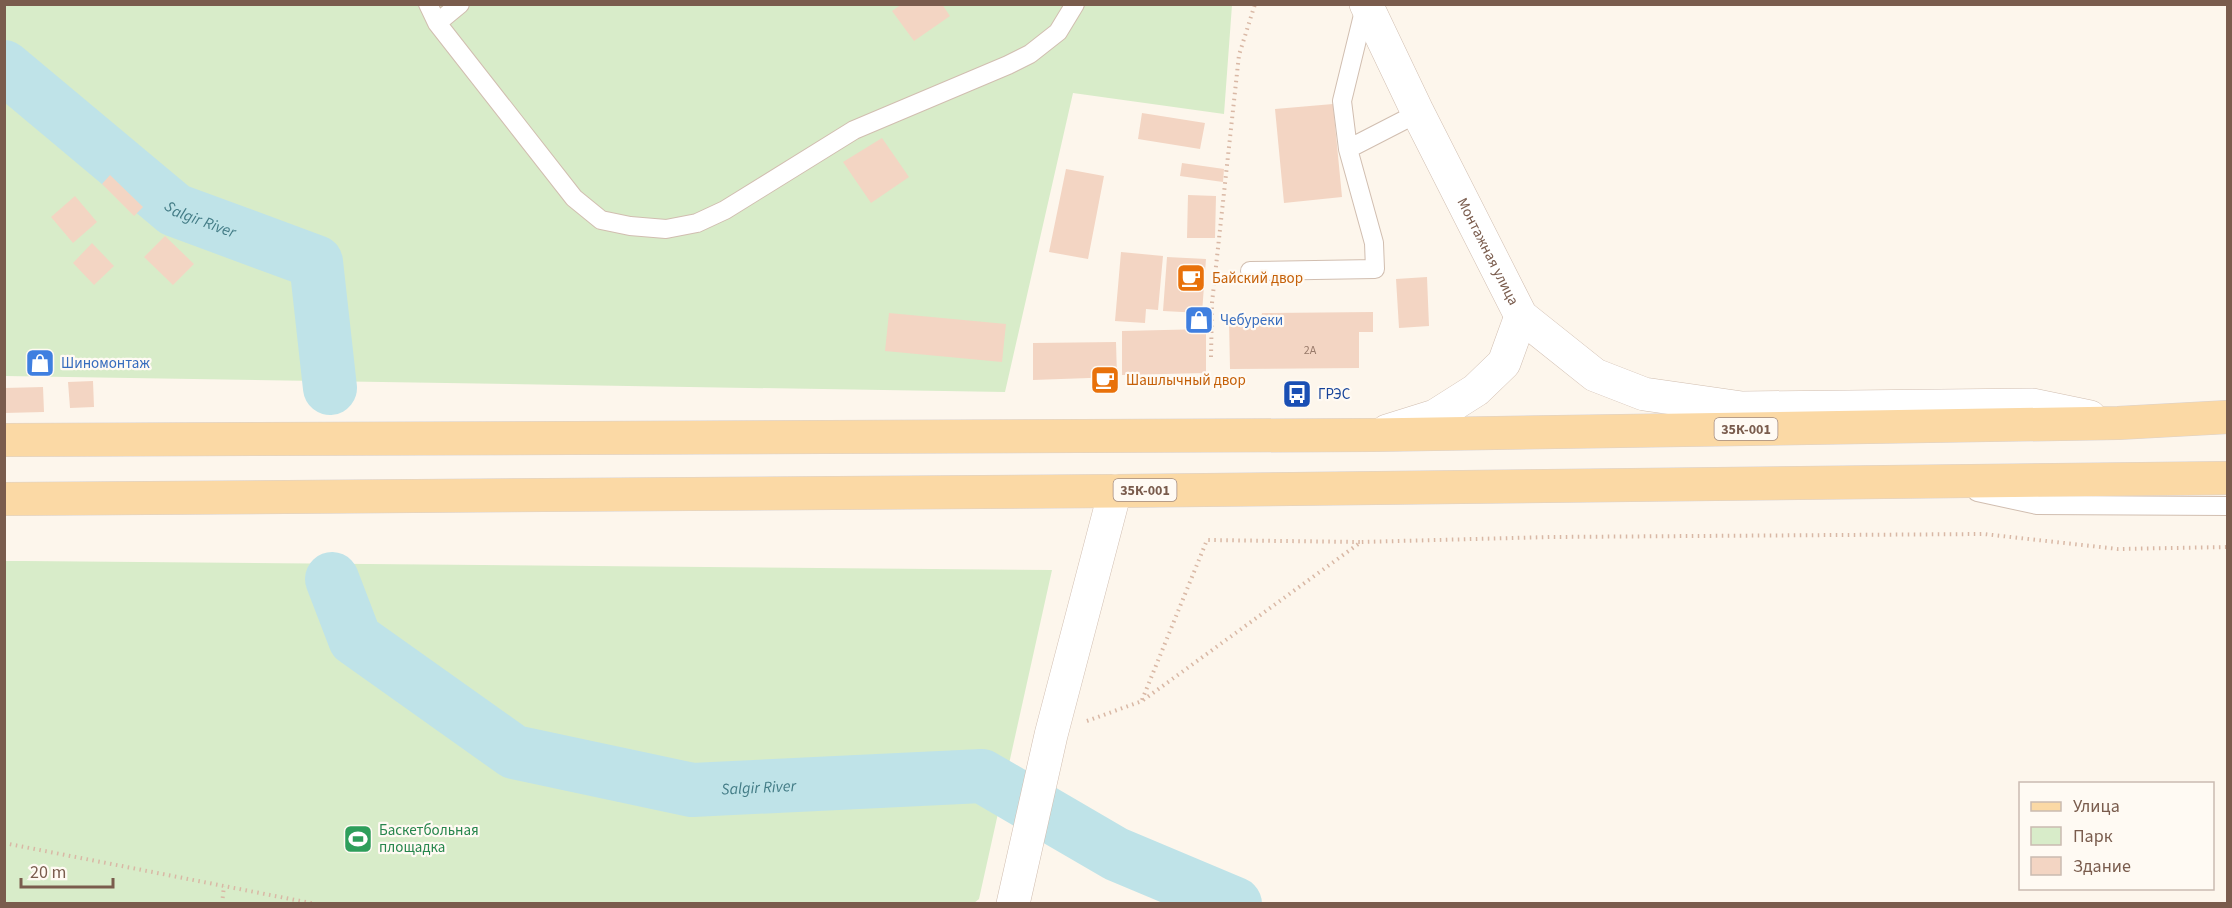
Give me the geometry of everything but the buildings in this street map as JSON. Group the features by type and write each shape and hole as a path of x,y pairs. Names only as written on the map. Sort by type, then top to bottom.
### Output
{"main road":[{"path":"2118,423 2228,396"},
{"name":"35К-001","path":"4,440 1373,435 2118,423 2228,417"},
{"name":"35К-001","path":"4,499 2228,478"},
{"path":"4,513 63,498"}],"street":[{"name":"Монтажная улица","path":"1366,4 1418,113 1521,316 1503,363 1476,390 1435,416 1373,435"},
{"path":"1521,316 1595,375 1644,394 1742,408 2032,405 2118,423"},
{"path":"1016,891 1051,735 1114,490"}],"lane":[{"path":"428,4 437,22 574,198 601,220 630,226 666,229 697,223 725,210 854,130 1030,54 1058,32 1075,4"},
{"path":"437,22 460,4"},
{"path":"1250,271 1375,269 1374,243 1348,149 1342,100 1366,4"},
{"path":"1348,149 1418,113"},
{"path":"1926,481 2037,505 2228,506"}],"path":[{"path":"1210,357 1212,303 1239,55 1256,4"},
{"path":"1142,701 1208,540 1361,542 1550,537 1984,534 2118,549 2228,547"},
{"path":"1051,735 1142,701 1361,542"},
{"path":"4,843 316,903"},
{"path":"222,903 224,886"}],"green space":[{"path":"5,5 1232,5 1224,114 1073,93 1005,392 5,376"},
{"path":"5,561 1052,570 979,899 974,903 5,904"}],"waterway":[{"name":"Salgir River","path":"4,67 175,210 316,262 330,388"},
{"name":"Salgir River","path":"332,579 355,639 514,752 692,790 982,776 1116,854 1235,904"}],"place":[{"name":"Байский двор","path":"1191,278"},
{"name":"Чебуреки","path":"1199,320"},
{"name":"Шиномонтаж","path":"40,363"},
{"name":"Шашлычный двор","path":"1105,380"},
{"name":"ГРЭС","path":"1297,394"},
{"name":"Баскетбольная площадка","path":"358,839"}]}
